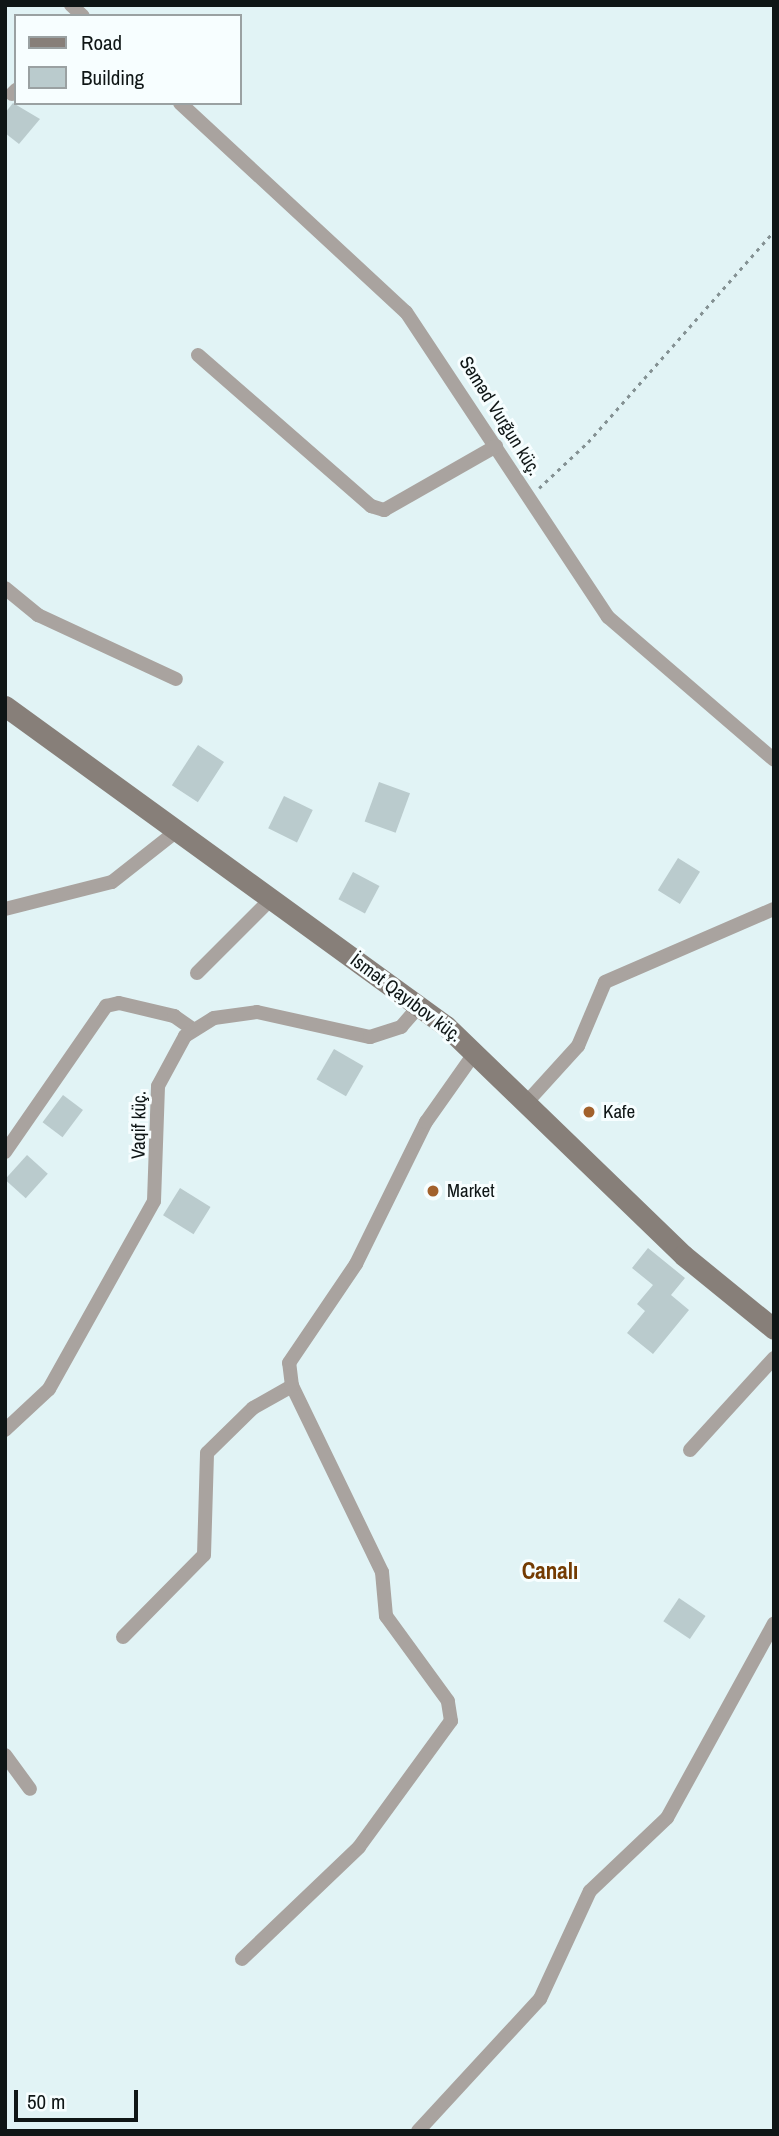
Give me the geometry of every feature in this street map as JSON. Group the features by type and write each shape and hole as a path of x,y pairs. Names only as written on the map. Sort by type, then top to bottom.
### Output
{"street":[{"name":"Səməd Vurğun küç.","path":"182,105 406,312 608,617 774,760"},
{"path":"198,355 371,506 384,510 496,446"},
{"path":"5,588 46,620 128,652 176,679"},
{"name":"İsmət Qayıbov küç.","path":"5,706 272,898 476,1051 683,1255 774,1329"},
{"path":"5,909 112,882 178,830"},
{"path":"197,973 272,898"},
{"path":"527,1102 578,1046 605,982 774,909"},
{"path":"5,1152 106,1006 119,1003 174,1016 194,1030"},
{"name":"Vaqif küç.","path":"5,1430 49,1389 154,1202 162,1069 194,1030 225,1015 257,1012 370,1037 401,1027 419,1006"},
{"path":"242,1959 359,1847 451,1721 447,1701 386,1616 382,1572 292,1386 289,1363 295,1348 356,1264 426,1122 476,1051"},
{"path":"690,1450 774,1358"},
{"path":"123,1637 204,1555 207,1453 253,1408 292,1386"},
{"path":"418,2131 540,1999 590,1891 667,1818 774,1623"},
{"path":"5,1755 30,1789"}],"path":[{"path":"529,498 588,442 774,231"}],"building":[{"path":"13,103 40,119 19,144 5,133 5,113"},
{"path":"198,745 224,762 198,802 172,785"},
{"path":"379,782 410,793 396,833 365,821"},
{"path":"284,796 313,810 297,842 268,828"},
{"path":"678,858 700,872 680,904 658,890"},
{"path":"353,872 379,886 365,913 338,899"},
{"path":"334,1049 363,1066 346,1096 316,1079"},
{"path":"63,1095 83,1110 63,1137 43,1122"},
{"path":"27,1155 48,1174 26,1198 5,1179"},
{"path":"180,1188 211,1207 194,1234 163,1215"},
{"path":"648,1248 685,1278 671,1295 689,1310 653,1354 627,1333 645,1311 637,1304 653,1285 632,1268"},
{"path":"679,1598 706,1616 690,1639 663,1621"}],"place":[{"name":"Kafe","path":"589,1112"},
{"name":"Market","path":"433,1191"}],"district":[{"name":"Canalı","path":"550,1571"}]}
